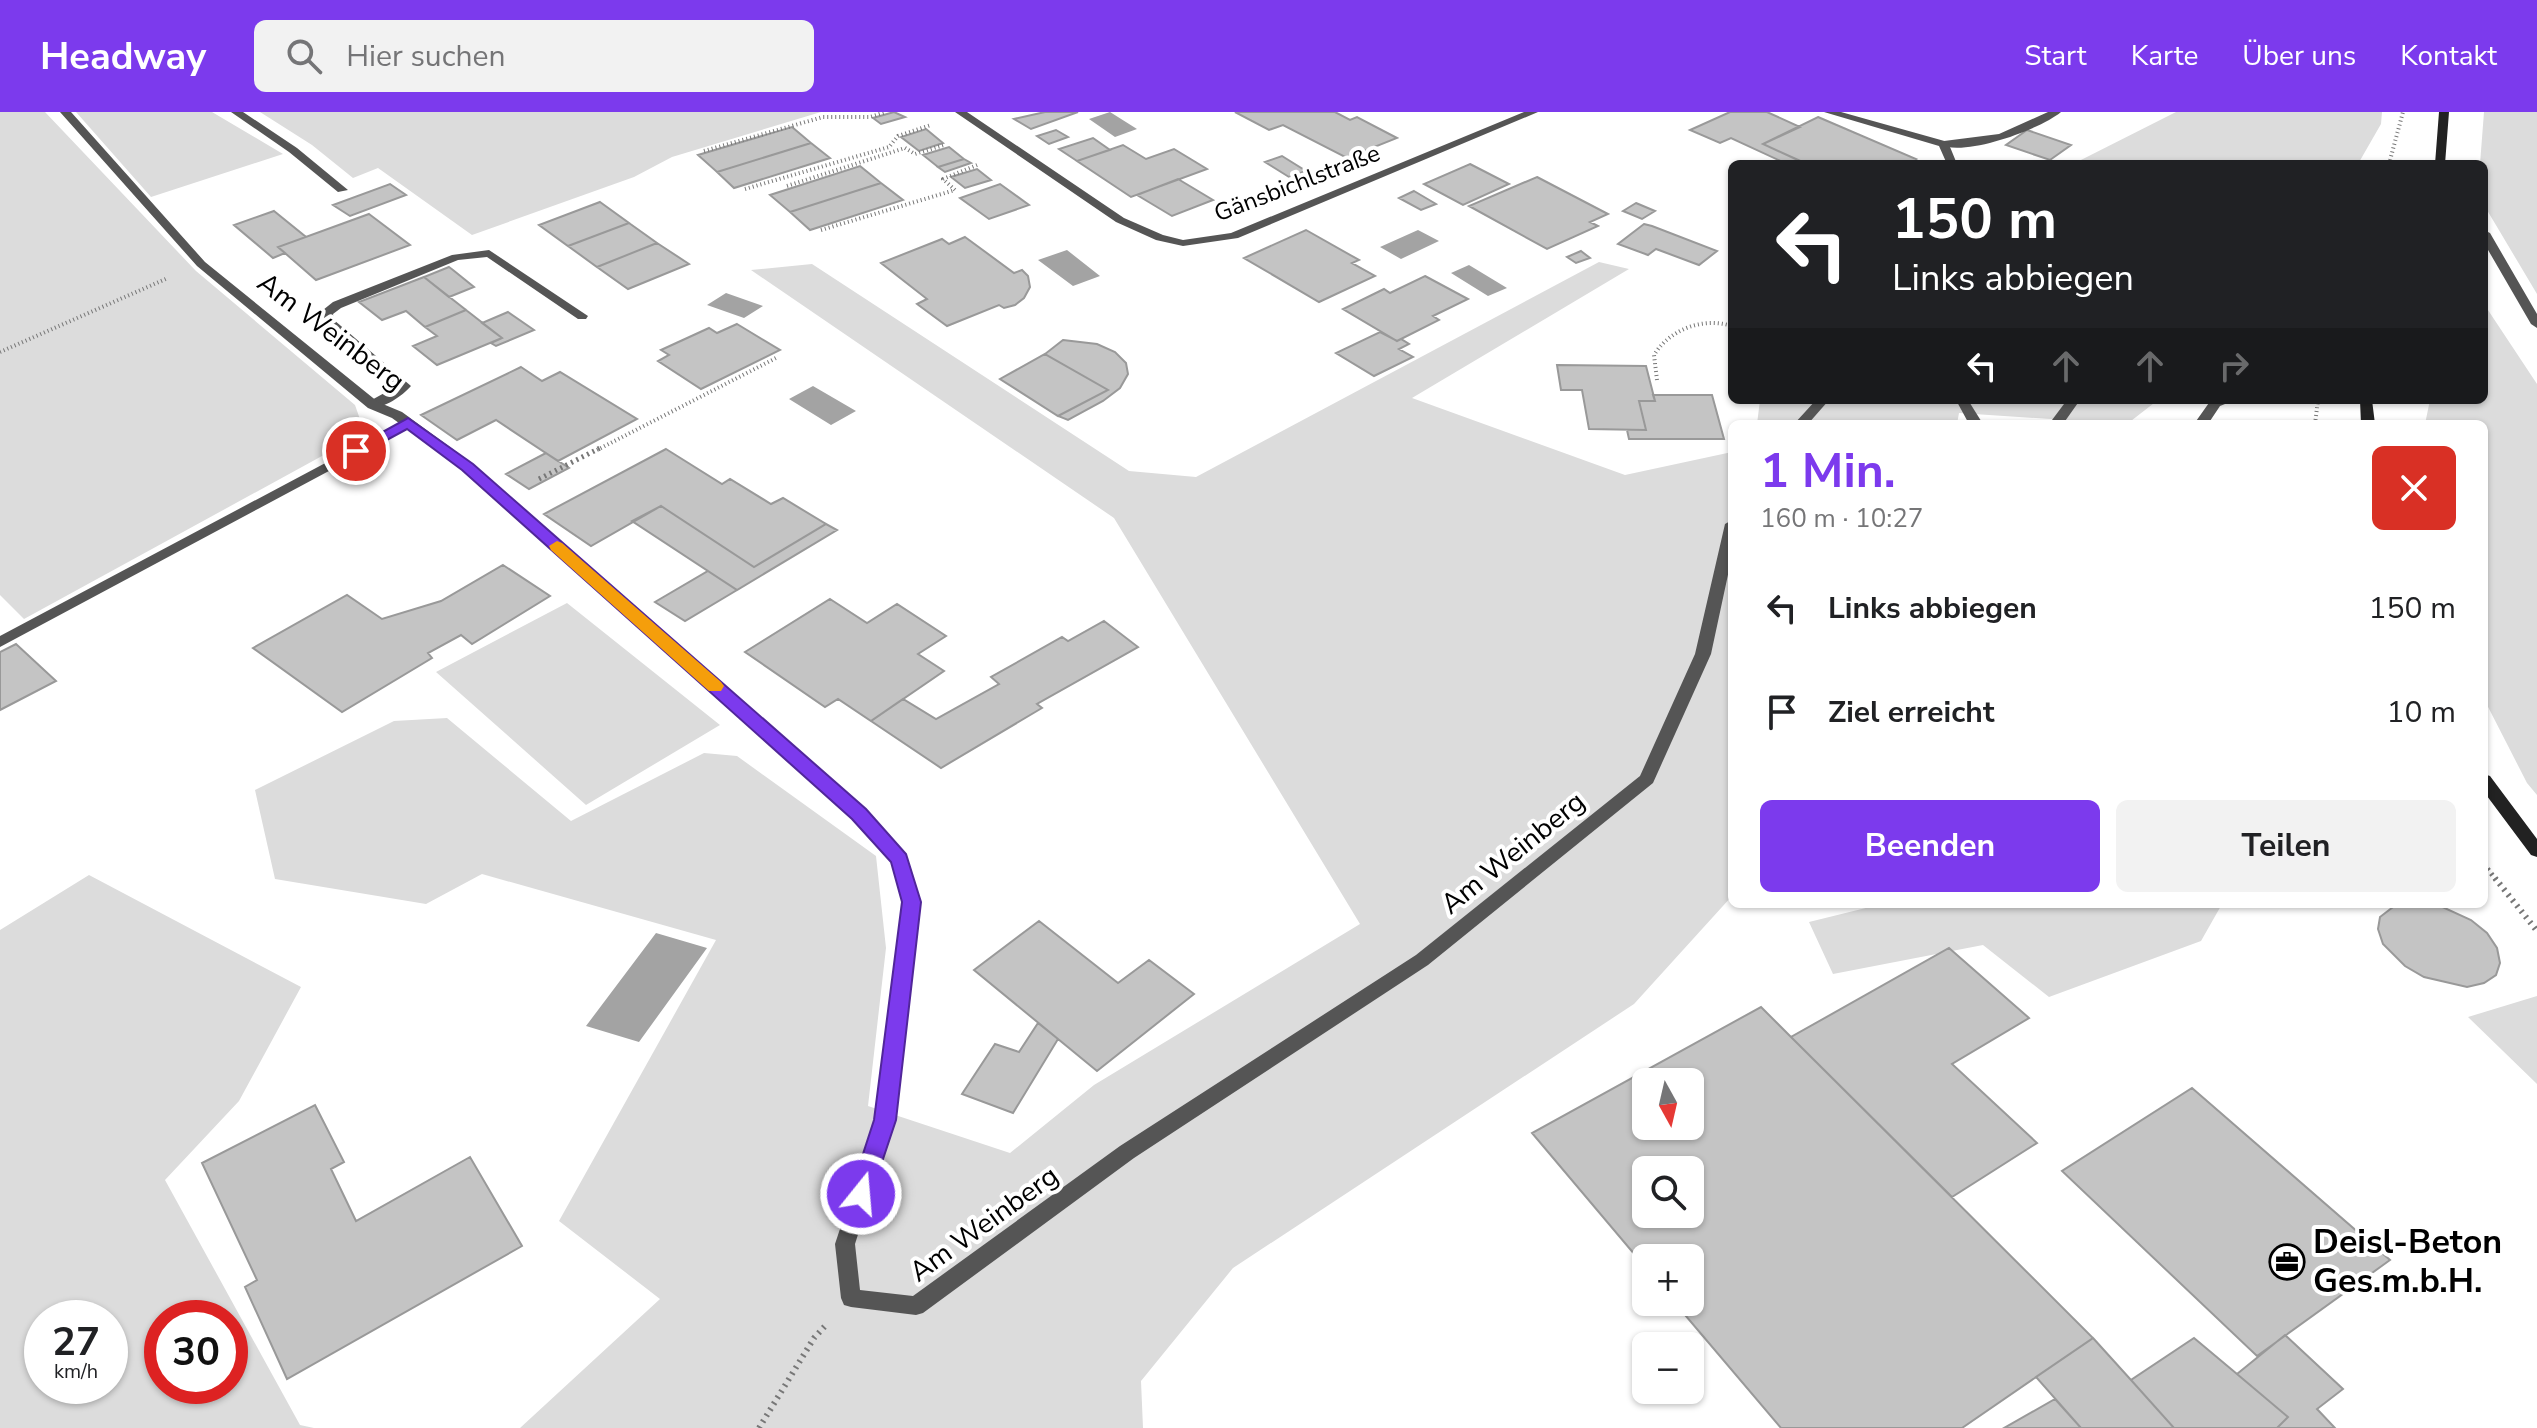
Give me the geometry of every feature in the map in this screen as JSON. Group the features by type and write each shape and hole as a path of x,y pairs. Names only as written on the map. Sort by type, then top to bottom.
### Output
{"main road":[{"path":"2440,160 2444,112"},
{"path":"2488,785 2537,851"}],"street":[{"name":"Am Weinberg","path":"65,112 201,264 373,405 408,423 468,467 847,803 900,859 912,902 885,1120 845,1244 851,1298 916,1306 1127,1152 1422,960 1647,779 1703,654 1728,542"},
{"path":"236,112 293,150 342,190"},
{"name":"Gänsbichlstraße","path":"960,112 1120,220 1160,238 1183,243 1234,236 1533,112"},
{"path":"1829,112 1944,144 1969,144 1998,138 2036,124 2056,112"},
{"path":"1944,144 1950,160"},
{"path":"2488,240 2537,324"},
{"path":"373,405 405,386 328,321 327,313 337,305 456,257 489,253 582,316"},
{"path":"1805,420 1819,404"},
{"path":"0,642 408,423"}],"path":[{"path":"704,151 823,117 870,117 886,112"},
{"path":"2390,160 2403,112"},
{"path":"745,189 889,147 898,136 924,128"},
{"path":"787,186 905,148 915,154 945,145"},
{"path":"821,230 955,190 943,179 973,167"},
{"path":"0,352 201,264"},
{"path":"1657,380 1654,355 1665,340 1690,328 1722,322 1728,324"},
{"path":"564,465 776,358"},
{"path":"2488,869 2537,931"},
{"path":"759,1428 814,1338 851,1298"}],"shaded area":[{"path":"0,112 45,112 196,271 355,405 362,425 353,439 24,619 0,595"},
{"path":"76,112 212,112 283,154 151,197"},
{"path":"260,112 821,112 672,157 634,177 472,235 378,168 353,178 312,145"},
{"path":"1110,112 1137,129 1115,137 1089,119"},
{"path":"2176,112 2382,112 2381,124 2360,160 2081,160"},
{"path":"2484,112 2537,112 2537,294 2488,212 2488,160 2480,160"},
{"path":"1418,230 1439,241 1401,259 1380,247"},
{"path":"1067,250 1100,276 1073,286 1038,260"},
{"path":"1599,262 1629,269 1412,398 1625,475 1728,453 1728,900 1634,1004 1233,1268 1141,1381 1143,1428 520,1428 660,1299 559,1221 716,940 482,874 426,904 275,879 255,790 394,721 447,718 571,821 704,753 737,756 876,856 886,948 868,1106 1010,1153 1094,1085 1360,924 1114,518 751,270 812,264 1129,471 1196,477"},
{"path":"1469,265 1507,288 1488,296 1451,273"},
{"path":"726,293 763,306 744,318 707,305"},
{"path":"2488,310 2537,384 2537,795 2527,783 2488,707 2488,420 2426,420 2429,404 2488,404"},
{"path":"813,386 856,411 831,425 789,399"},
{"path":"1760,404 2153,404 2132,420 2066,420 1959,413 1958,420 1758,420"},
{"path":"567,603 720,725 586,805 436,672"},
{"path":"89,875 301,987 239,1101 165,1180 231,1300 144,1300 144,1404 248,1404 248,1331 300,1425 314,1428 0,1428 0,930"},
{"path":"1866,908 2220,908 2201,941 2049,997 1983,945 1833,974 1809,922"},
{"path":"656,933 707,948 639,1042 586,1026"},
{"path":"2537,996 2537,1084 2468,1017"}],"building":[{"path":"894,112 905,117 881,124 873,118"},
{"path":"1045,112 1078,112 1031,129 1014,119"},
{"path":"1235,112 1335,112 1350,120 1357,117 1397,138 1347,158 1283,125 1269,130"},
{"path":"1730,112 1767,112 1800,127 1763,144 1798,160 1778,160 1731,138 1720,143 1690,130"},
{"path":"1818,117 1916,159 1798,160 1763,144"},
{"path":"792,127 811,143 717,172 698,155"},
{"path":"926,129 943,143 919,151 901,137"},
{"path":"1056,130 1068,137 1049,144 1037,136"},
{"path":"2027,130 2071,145 2050,160 2006,145"},
{"path":"1093,138 1110,150 1077,161 1059,149"},
{"path":"811,143 830,158 734,188 717,172"},
{"path":"1123,145 1146,159 1174,149 1207,169 1131,197 1077,161"},
{"path":"949,147 964,159 938,167 923,155"},
{"path":"1282,156 1306,171 1289,177 1265,162"},
{"path":"964,159 971,163 945,172 938,167"},
{"path":"1470,164 1509,184 1463,205 1424,184"},
{"path":"860,166 881,183 790,212 770,195"},
{"path":"977,169 991,180 965,188 951,177"},
{"path":"1537,177 1608,214 1590,222 1598,226 1547,249 1469,206"},
{"path":"1178,179 1213,200 1172,216 1137,195"},
{"path":"881,183 903,200 810,230 790,212"},
{"path":"390,184 406,195 350,216 333,205"},
{"path":"1000,184 1029,205 989,219 960,198"},
{"path":"1414,191 1436,204 1421,210 1399,198"},
{"path":"600,202 629,223 568,246 539,225"},
{"path":"1636,203 1655,211 1642,219 1623,211"},
{"path":"274,211 306,237 278,247 285,253 273,258 234,225"},
{"path":"369,214 410,245 316,280 278,247"},
{"path":"629,223 657,243 597,267 568,246"},
{"path":"1644,224 1717,251 1699,265 1656,249 1648,255 1618,244"},
{"path":"1306,230 1359,260 1352,263 1375,276 1319,302 1244,258"},
{"path":"965,237 1014,273 1022,270 1028,276 1030,287 1024,298 1015,305 1004,308 999,305 947,326 917,304 927,299 881,263 942,239 949,244"},
{"path":"657,243 689,264 628,289 597,267"},
{"path":"1581,251 1590,258 1576,263 1567,257"},
{"path":"449,267 474,287 449,297 424,277"},
{"path":"1425,276 1468,299 1433,316 1439,320 1397,341 1343,309 1384,289 1390,293"},
{"path":"424,277 466,310 425,327 406,311 382,320 359,302"},
{"path":"466,310 502,338 437,365 413,346 437,336 425,327"},
{"path":"508,312 534,330 496,346 491,343 502,338 482,323"},
{"path":"737,324 780,350 701,389 658,361 669,355 661,350 709,328 717,333"},
{"path":"1380,332 1409,344 1399,349 1413,357 1374,376 1336,353"},
{"path":"1063,340 1097,344 1115,352 1126,363 1128,374 1120,388 1068,420 1058,416 1108,390 1045,354"},
{"path":"1045,354 1108,390 1058,416 1000,379"},
{"path":"1557,365 1646,366 1655,401 1639,401 1646,430 1589,429 1582,390 1561,390"},
{"path":"521,367 542,381 560,372 637,419 558,461 496,420 457,440 421,415"},
{"path":"1653,395 1712,395 1724,439 1629,439 1627,430 1646,430 1639,401 1655,401"},
{"path":"666,449 722,484 730,479 771,504 783,498 826,524 754,567 661,506 591,546 544,514"},
{"path":"546,453 569,468 529,489 506,474"},
{"path":"661,506 754,567 826,524 837,530 737,590 632,521"},
{"path":"503,565 550,596 472,644 461,635 428,653 432,658 342,712 253,648 347,595 382,619 441,601"},
{"path":"708,571 737,590 685,621 655,602"},
{"path":"830,599 867,623 897,604 946,636 918,654 944,671 871,721 838,699 825,707 745,652"},
{"path":"1104,621 1138,647 1037,704 1042,708 941,768 871,721 903,699 936,719 999,684 991,677 1062,637 1068,641"},
{"path":"16,644 56,681 0,710 0,652"},
{"path":"2392,908 2445,908 2471,920 2487,933 2497,948 2500,963 2496,975 2484,983 2467,987 2424,977 2405,966 2383,944 2378,929 2380,917"},
{"path":"1039,921 1118,983 1149,960 1194,994 1097,1071 974,970"},
{"path":"1949,948 2029,1018 1952,1064 2037,1143 1952,1197 1791,1037"},
{"path":"1761,1007 2093,1338 1962,1428 1781,1428 1704,1337 1704,1332 1699,1332 1686,1316 1704,1316 1704,1244 1632,1244 1632,1251 1532,1133 1632,1078 1632,1140 1704,1140 1704,1068 1650,1068"},
{"path":"1038,1023 1058,1039 1013,1113 962,1094 995,1044 1019,1052"},
{"path":"2192,1088 2390,1260 2257,1356 2062,1171"},
{"path":"315,1105 344,1162 331,1169 356,1221 470,1157 522,1246 287,1379 245,1287 257,1280 202,1163"},
{"path":"2285,1335 2343,1389 2317,1409 2335,1428 2277,1428 2288,1417 2237,1374"},
{"path":"2093,1338 2174,1428 2081,1428 2036,1377"},
{"path":"2194,1338 2288,1417 2277,1428 2174,1428 2131,1380"},
{"path":"2055,1399 2081,1428 2004,1428"}],"slow traffic":[{"path":"557,546 715,686"}],"place":[{"name":"Deisl-Beton Ges.m.b.H.","path":"2287,1262"}],"route":[{"path":"356,451 408,423 468,467 859,814 900,859 912,902 885,1120 861,1194"}]}
